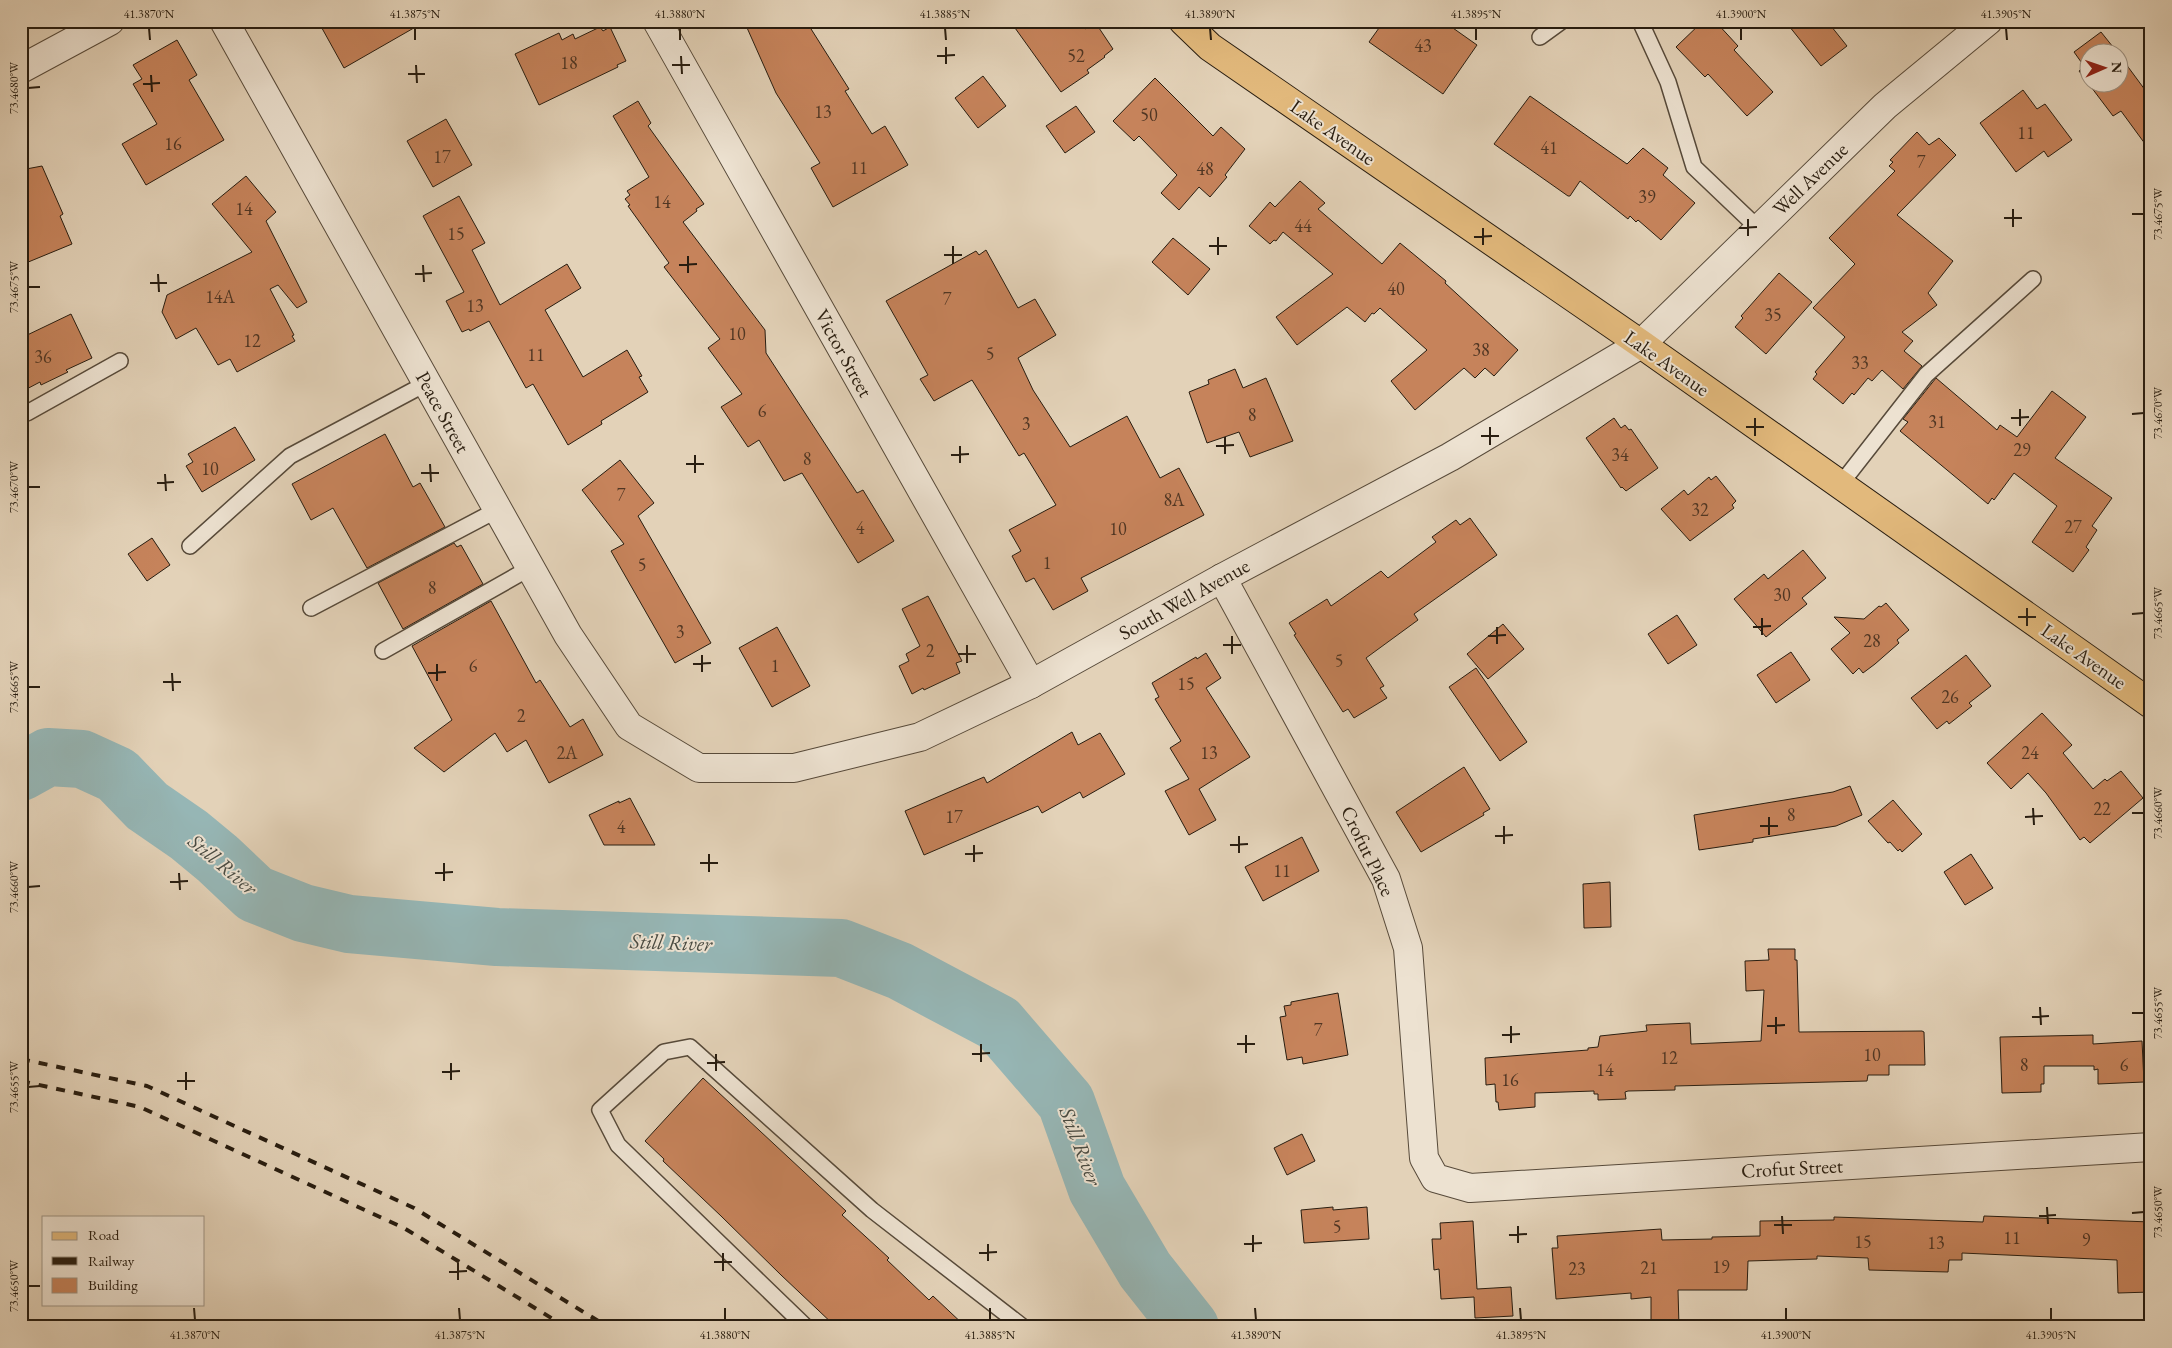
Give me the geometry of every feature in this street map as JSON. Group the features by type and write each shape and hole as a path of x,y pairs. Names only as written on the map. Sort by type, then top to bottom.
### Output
{"main road":[{"name":"Lake Avenue","path":"1183,21 1210,47 1641,344 2151,704"}],"street":[{"path":"21,69 110,21"},
{"name":"Peace Street","path":"224,21 568,635 629,726 699,768"},
{"name":"Victor Street","path":"657,21 1031,684"},
{"name":"Well Avenue","path":"1641,344 1885,106 1988,21"},
{"name":"South Well Avenue","path":"699,768 794,768 920,736 1031,684 1222,578 1450,457 1641,344"},
{"name":"Crofut Place","path":"1222,578 1386,879 1408,948 1424,1158 1435,1178"},
{"name":"Crofut Street","path":"1435,1178 1470,1188 2151,1147"}],"lane":[{"path":"1540,37 1562,21"},
{"path":"1640,21 1668,82 1694,167 1759,229"},
{"path":"1840,485 1926,375 2032,279"},
{"path":"21,413 27,412 120,361"},
{"path":"190,546 290,456 426,383"},
{"path":"311,608 497,510"},
{"path":"383,651 530,568"},
{"path":"806,1327 618,1145 600,1110 664,1052 690,1047 872,1210 1024,1327"}],"building":[{"path":"318,21 426,21 344,68"},
{"path":"744,21 806,21 849,89 845,91 872,134 885,126 908,165 833,207 811,168 820,163 776,93"},
{"path":"1010,21 1079,21 1085,29 1095,22 1113,49 1087,70 1089,73 1061,92"},
{"path":"1384,21 1443,21 1477,45 1443,94 1369,42"},
{"path":"1703,21 1715,21 1738,46 1734,50 1773,92 1747,116 1708,74 1705,77 1676,47"},
{"path":"1785,21 1827,21 1847,46 1821,66"},
{"path":"600,27 603,31 610,27 626,61 617,65 618,67 539,105 515,54 559,33 562,40 573,34 575,39"},
{"path":"2101,32 2109,42 2088,42"},
{"path":"177,40 197,75 189,80 224,140 146,185 122,144 157,124 133,84 142,79 133,65"},
{"path":"2080,48 2080,60 2074,52"},
{"path":"2130,70 2151,98 2151,152 2121,111 2113,116 2095,92 2130,92"},
{"path":"983,76 1006,106 978,128 955,98"},
{"path":"1155,78 1213,136 1221,127 1245,149 1225,175 1227,177 1210,197 1199,187 1179,210 1161,193 1177,175 1139,136 1134,141 1113,121"},
{"path":"2023,90 2037,109 2045,104 2072,140 2048,157 2044,151 2016,172 1980,123"},
{"path":"1530,96 1627,164 1643,148 1668,168 1663,175 1695,203 1661,240 1638,220 1636,222 1630,216 1628,219 1580,181 1570,196 1568,196 1494,144"},
{"path":"638,101 651,123 648,126 704,204 683,222 765,330 766,353 857,493 863,490 894,541 858,563 802,473 784,481 759,440 748,447 721,407 742,394 708,348 720,339 664,267 669,263 625,199 630,195 627,191 649,177 613,116"},
{"path":"1076,106 1095,132 1065,153 1046,126"},
{"path":"446,119 472,165 433,187 407,141"},
{"path":"1917,132 1929,145 1939,138 1956,155 1897,215 1953,261 1928,293 1937,305 1902,332 1913,341 1904,351 1922,366 1903,389 1882,370 1872,381 1868,378 1854,395 1852,393 1843,404 1813,379 1817,374 1815,372 1845,337 1813,308 1855,264 1829,238 1895,171 1889,166 1893,162 1890,160"},
{"path":"42,166 63,214 60,216 72,244 21,265 21,170"},
{"path":"246,176 276,212 266,221 307,302 297,308 278,285 270,289 294,335 292,336 295,341 237,372 230,359 218,365 196,328 176,339 162,312 167,295 252,252 212,204"},
{"path":"1300,181 1325,203 1318,209 1382,264 1400,243 1446,281 1445,283 1518,350 1494,376 1485,368 1475,378 1464,368 1415,410 1391,381 1427,350 1380,308 1374,314 1372,313 1365,322 1347,307 1297,345 1276,317 1333,274 1283,232 1276,241 1274,240 1270,244 1249,226 1270,202 1275,207"},
{"path":"459,196 485,243 472,250 500,305 567,264 581,288 545,310 583,377 627,350 642,376 639,377 648,392 601,421 602,424 568,445 533,384 526,388 489,321 470,331 469,329 462,332 446,301 464,292 423,216"},
{"path":"1173,238 1210,269 1188,295 1152,262"},
{"path":"986,250 1018,308 1035,299 1056,335 1018,358 1033,390 1070,447 1127,416 1160,478 1179,468 1204,515 1081,578 1088,591 1053,610 1034,578 1026,582 1012,556 1021,551 1009,530 1056,505 1024,453 1019,456 972,380 934,401 920,379 928,375 886,301 976,251 979,255"},
{"path":"1779,273 1812,302 1766,354 1735,327 1743,318 1741,316"},
{"path":"71,314 92,358 66,370 68,372 41,385 40,382 21,392 21,338"},
{"path":"1235,369 1243,388 1266,378 1293,441 1250,457 1239,432 1207,443 1189,392 1209,384 1208,380"},
{"path":"1936,378 1997,430 2000,425 2017,437 2052,391 2086,417 2055,458 2112,498 2092,526 2097,530 2086,547 2089,550 2073,572 2032,542 2057,506 2014,473 1994,500 1992,498 1988,504 1900,431 1908,422 1903,419"},
{"path":"1614,418 1621,428 1625,425 1629,430 1631,429 1658,468 1626,491 1621,488 1586,438"},
{"path":"235,427 255,460 202,492 186,466 193,462 188,454"},
{"path":"385,434 413,487 420,483 445,527 367,568 333,508 311,520 292,484"},
{"path":"620,460 654,503 638,516 711,643 675,663 611,551 624,544 582,490"},
{"path":"1716,476 1736,501 1732,505 1734,508 1690,541 1661,509 1684,490 1688,495 1709,477 1711,480"},
{"path":"1470,518 1497,555 1414,614 1418,620 1366,658 1384,686 1380,688 1387,698 1354,718 1348,709 1343,712 1294,635 1296,634 1289,623 1327,599 1331,606 1381,571 1388,578 1436,542 1432,537 1456,520 1460,525"},
{"path":"152,538 170,565 147,581 128,554"},
{"path":"454,543 457,547 461,545 483,584 403,629 378,583"},
{"path":"1803,550 1826,578 1802,598 1807,604 1766,637 1734,599 1764,574 1768,579"},
{"path":"928,596 962,661 956,663 960,673 912,694 899,666 909,661 906,654 920,646 902,609"},
{"path":"491,601 536,683 540,680 570,727 583,719 603,755 549,783 526,740 507,752 495,733 444,772 414,748 452,720 412,646"},
{"path":"1886,603 1909,630 1897,640 1899,643 1875,664 1863,673 1859,668 1853,674 1831,649 1850,633 1834,617 1864,619 1879,606 1881,607"},
{"path":"1677,615 1697,645 1668,664 1648,634"},
{"path":"1503,624 1524,649 1488,679 1467,654"},
{"path":"777,627 810,686 772,707 739,648"},
{"path":"1791,652 1810,680 1776,703 1757,675"},
{"path":"1206,653 1221,678 1206,688 1250,757 1199,789 1216,820 1189,835 1165,791 1189,779 1170,748 1181,741 1155,699 1159,697 1152,683"},
{"path":"1966,655 1991,686 1969,703 1972,706 1949,724 1947,721 1937,729 1911,698"},
{"path":"1476,668 1527,742 1500,761 1449,687"},
{"path":"2042,713 2072,745 2063,753 2093,789 2105,779 2107,781 2121,771 2143,798 2090,843 2084,837 2080,840 2046,793 2028,773 2011,789 1987,763"},
{"path":"1072,732 1078,745 1100,733 1125,774 1083,798 1080,792 1042,813 1038,806 924,855 905,811 984,777 987,783"},
{"path":"1464,767 1490,809 1483,813 1484,815 1421,852 1396,812"},
{"path":"1850,786 1862,815 1836,826 1753,839 1753,842 1699,850 1694,815 1833,792"},
{"path":"630,798 655,845 604,845 589,815"},
{"path":"1893,800 1922,834 1902,852 1900,849 1898,851 1890,842 1888,843 1868,821"},
{"path":"1302,837 1319,871 1263,901 1245,867"},
{"path":"1971,854 1993,888 1965,905 1944,872"},
{"path":"1610,882 1611,927 1584,928 1583,884"},
{"path":"1768,949 1795,949 1799,1032 1922,1031 1924,1032 1925,1065 1889,1065 1889,1075 1868,1075 1867,1081 1675,1086 1675,1090 1628,1091 1625,1092 1626,1099 1598,1100 1598,1094 1594,1094 1594,1091 1535,1093 1535,1107 1499,1110 1498,1102 1496,1102 1495,1084 1486,1085 1485,1058 1588,1050 1588,1048 1598,1047 1600,1036 1647,1031 1646,1025 1690,1023 1691,1044 1761,1041 1764,990 1746,991 1745,961 1769,960"},
{"path":"1338,993 1348,1055 1303,1064 1302,1057 1287,1060 1280,1017 1286,1016 1284,1006 1291,1005 1291,1002"},
{"path":"2093,1035 2093,1044 2142,1041 2144,1082 2098,1084 2098,1069 2094,1070 2094,1066 2044,1066 2044,1084 2041,1084 2041,1092 2002,1093 2000,1037"},
{"path":"703,1078 846,1211 842,1215 889,1258 887,1260 929,1300 933,1296 966,1327 836,1327 781,1275 663,1161 664,1159 645,1141"},
{"path":"1302,1134 1315,1161 1287,1175 1274,1148"},
{"path":"1333,1207 1333,1210 1367,1207 1369,1239 1304,1243 1301,1210"},
{"path":"1984,1216 2151,1222 2151,1292 2118,1293 2117,1260 1962,1253 1962,1260 1949,1260 1948,1272 1869,1270 1868,1258 1817,1256 1817,1259 1748,1261 1747,1290 1678,1290 1679,1327 1651,1327 1651,1297 1631,1299 1631,1293 1556,1299 1552,1248 1558,1248 1557,1236 1661,1229 1662,1240 1712,1239 1712,1237 1760,1236 1760,1221 1834,1220 1834,1217 1983,1222"},
{"path":"1473,1221 1477,1289 1511,1287 1513,1316 1475,1318 1474,1297 1441,1299 1439,1269 1434,1270 1432,1239 1441,1239 1440,1223"}],"waterway":[{"name":"Still River","path":"21,772 48,757 82,759 117,775 147,806 189,835 255,894 303,913 349,924 497,937 841,948 900,971 998,1023 1066,1102 1097,1189 1145,1270 1190,1327"}],"railway":[{"path":"21,1059 147,1086 414,1208 608,1327"},
{"path":"21,1081 140,1107 404,1228 566,1327"}]}
